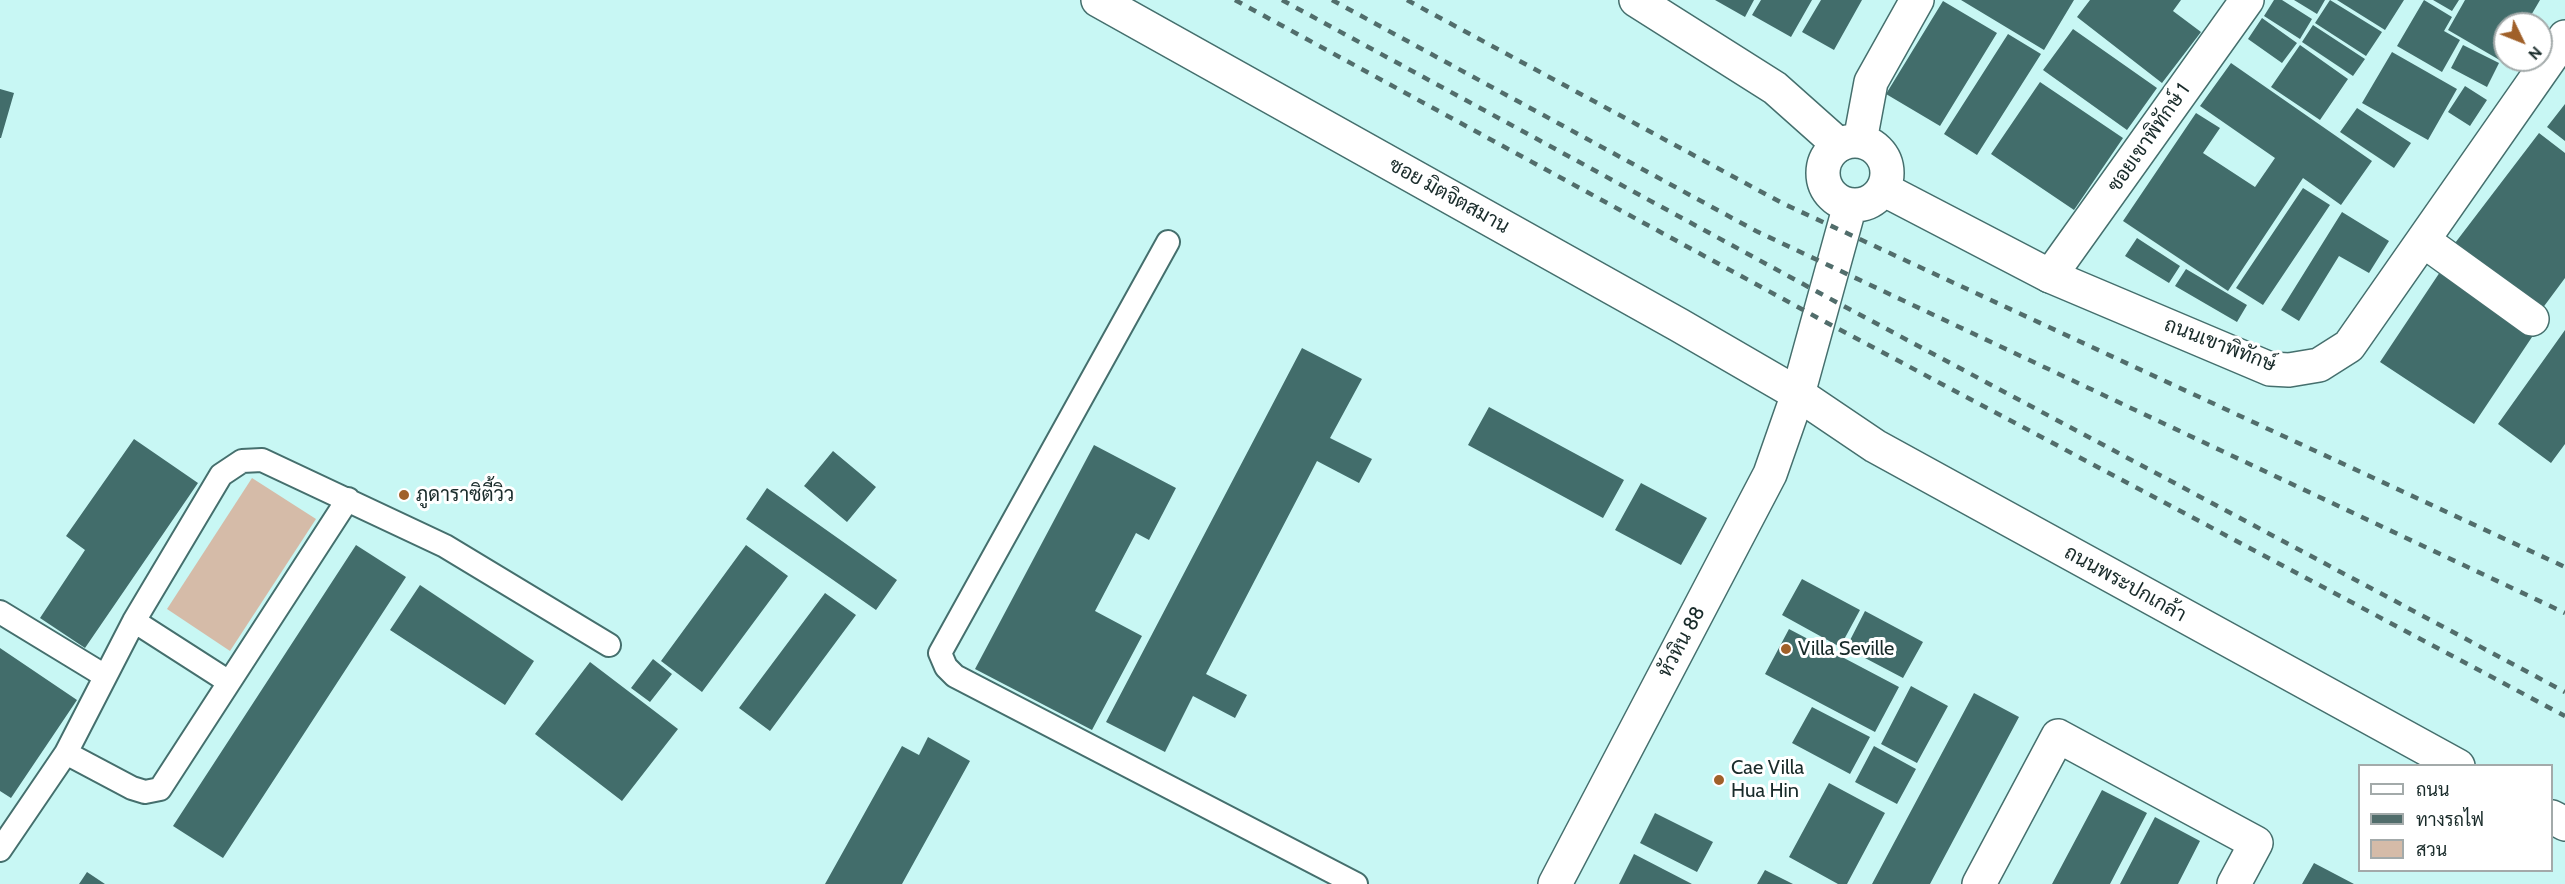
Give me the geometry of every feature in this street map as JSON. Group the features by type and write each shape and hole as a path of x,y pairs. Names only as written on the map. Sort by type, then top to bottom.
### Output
{"street":[{"name":"ซอย มิตจิตสมาน","path":"1098,0 1798,394"},
{"path":"1636,0 1775,88 1849,143 1876,148 1886,162 1887,180 1883,189 1869,202 1850,205 1834,197 1824,182 1824,165 1828,156 1849,143 1871,82 1917,0"},
{"name":"ซอยเขาพิทักษ์ 1","path":"2050,276 2247,0"},
{"name":"ถนนเขาพิทักษ์","path":"1883,189 2050,276 2270,369 2289,370 2319,365 2349,346 2565,37"},
{"name":"หัวหิน 88","path":"1556,884 1770,474 1798,394 1850,205"},
{"path":"2424,241 2532,319"},
{"name":"ถนนพระปกเกล้า","path":"1798,394 1875,446 2456,764"},
{"path":"1978,884 2058,736 2256,843 2234,884"}],"lane":[{"path":"1168,242 940,653 946,667 955,676 1356,884"},
{"path":"0,850 66,753 134,621 221,475 242,461 262,460 445,546 609,645"},
{"path":"66,753 132,788 145,792 160,789 348,499"},
{"path":"0,612 105,676"},
{"path":"134,621 229,682"}],"green space":[{"path":"252,478 316,519 230,651 167,609"}],"building":[{"path":"1715,0 1754,0 1745,17"},
{"path":"1761,0 1812,0 1791,37 1752,15"},
{"path":"1821,0 1862,0 1834,50 1802,32"},
{"path":"1961,0 2074,0 2044,50"},
{"path":"2090,0 2181,0 2173,11 2201,32 2162,83 2077,17"},
{"path":"2274,0 2282,0 2312,19 2300,39 2264,16"},
{"path":"2294,0 2325,0 2317,14"},
{"path":"2330,0 2382,32 2366,56 2315,23"},
{"path":"2337,0 2404,0 2385,30"},
{"path":"2424,0 2452,17 2444,31 2460,40 2442,72 2397,46"},
{"path":"2433,0 2459,0 2452,11"},
{"path":"2465,0 2540,0 2533,12 2493,12 2493,56 2448,30"},
{"path":"1943,1 1997,33 1940,126 1886,94"},
{"path":"2262,18 2297,43 2282,63 2248,39"},
{"path":"2313,25 2365,59 2353,76 2302,42"},
{"path":"2073,29 2157,88 2127,130 2043,70"},
{"path":"2008,34 2041,54 1977,155 1944,134"},
{"path":"2300,45 2348,79 2320,120 2271,87"},
{"path":"2463,45 2493,60 2494,72 2487,87 2451,68"},
{"path":"2392,52 2457,89 2428,140 2362,103"},
{"path":"2231,63 2372,161 2341,205 2303,178 2228,291 2123,221 2196,113 2220,128 2203,153 2255,187 2275,158 2200,106"},
{"path":"2040,82 2123,138 2074,210 1991,154"},
{"path":"2465,86 2487,100 2470,126 2448,112"},
{"path":"0,89 14,93 1,138 0,138"},
{"path":"2565,104 2565,141 2547,127"},
{"path":"2357,108 2411,143 2394,168 2340,132"},
{"path":"2539,133 2565,153 2565,278 2539,313 2452,247"},
{"path":"2303,188 2330,205 2263,305 2236,288"},
{"path":"2342,212 2389,241 2369,273 2339,256 2299,321 2281,310"},
{"path":"2137,238 2180,266 2169,283 2125,256"},
{"path":"2186,269 2247,305 2237,322 2175,286"},
{"path":"2440,272 2534,334 2474,424 2380,362"},
{"path":"2565,330 2565,444 2551,463 2498,424"},
{"path":"1302,348 1362,379 1330,438 1372,459 1359,483 1317,461 1206,674 1247,695 1235,718 1193,696 1165,752 1106,722"},
{"path":"1489,407 1624,480 1603,518 1468,445"},
{"path":"134,439 198,483 85,648 40,618 85,550 66,536"},
{"path":"1094,445 1176,488 1149,540 1136,533 1095,611 1142,636 1092,730 975,669"},
{"path":"833,451 876,487 847,522 804,486"},
{"path":"1641,483 1707,518 1681,565 1615,530"},
{"path":"767,488 897,580 876,610 746,519"},
{"path":"356,545 406,577 223,858 173,826"},
{"path":"746,545 788,576 702,692 661,661"},
{"path":"1802,579 1860,610 1840,647 1782,615"},
{"path":"420,585 534,661 505,705 390,630"},
{"path":"825,593 856,615 770,731 739,708"},
{"path":"1865,611 1923,642 1903,678 1846,648"},
{"path":"1789,629 1899,687 1875,732 1765,674"},
{"path":"0,648 77,700 11,798 0,791"},
{"path":"653,659 672,674 650,702 631,688"},
{"path":"590,662 678,729 622,801 535,734"},
{"path":"1911,686 1948,706 1917,763 1881,744"},
{"path":"1974,693 2019,717 1930,884 1872,884"},
{"path":"1812,707 1870,737 1850,774 1792,743"},
{"path":"928,737 970,761 902,884 825,884 902,746 919,755"},
{"path":"1874,746 1916,769 1897,804 1855,782"},
{"path":"1829,783 1885,813 1847,884 1838,884 1789,857"},
{"path":"2102,790 2147,813 2110,884 2052,884"},
{"path":"1655,813 1713,842 1697,872 1640,843"},
{"path":"2155,817 2200,841 2178,884 2120,884"},
{"path":"1634,854 1692,884 1619,884"},
{"path":"2314,863 2354,884 2302,884"},
{"path":"1765,870 1793,884 1757,884"},
{"path":"87,872 105,884 79,884"}],"railway":[{"path":"1235,0 1818,318 2565,716"},
{"path":"1282,0 1825,296 2565,692"},
{"path":"1332,0 1756,231 2565,613"},
{"path":"1407,0 1782,203 2565,567"}],"place":[{"name":"ภูดาราซิตี้วิว","path":"404,495"},
{"name":"Villa Seville","path":"1786,649"},
{"name":"Cae Villa Hua Hin","path":"1719,780"}]}
